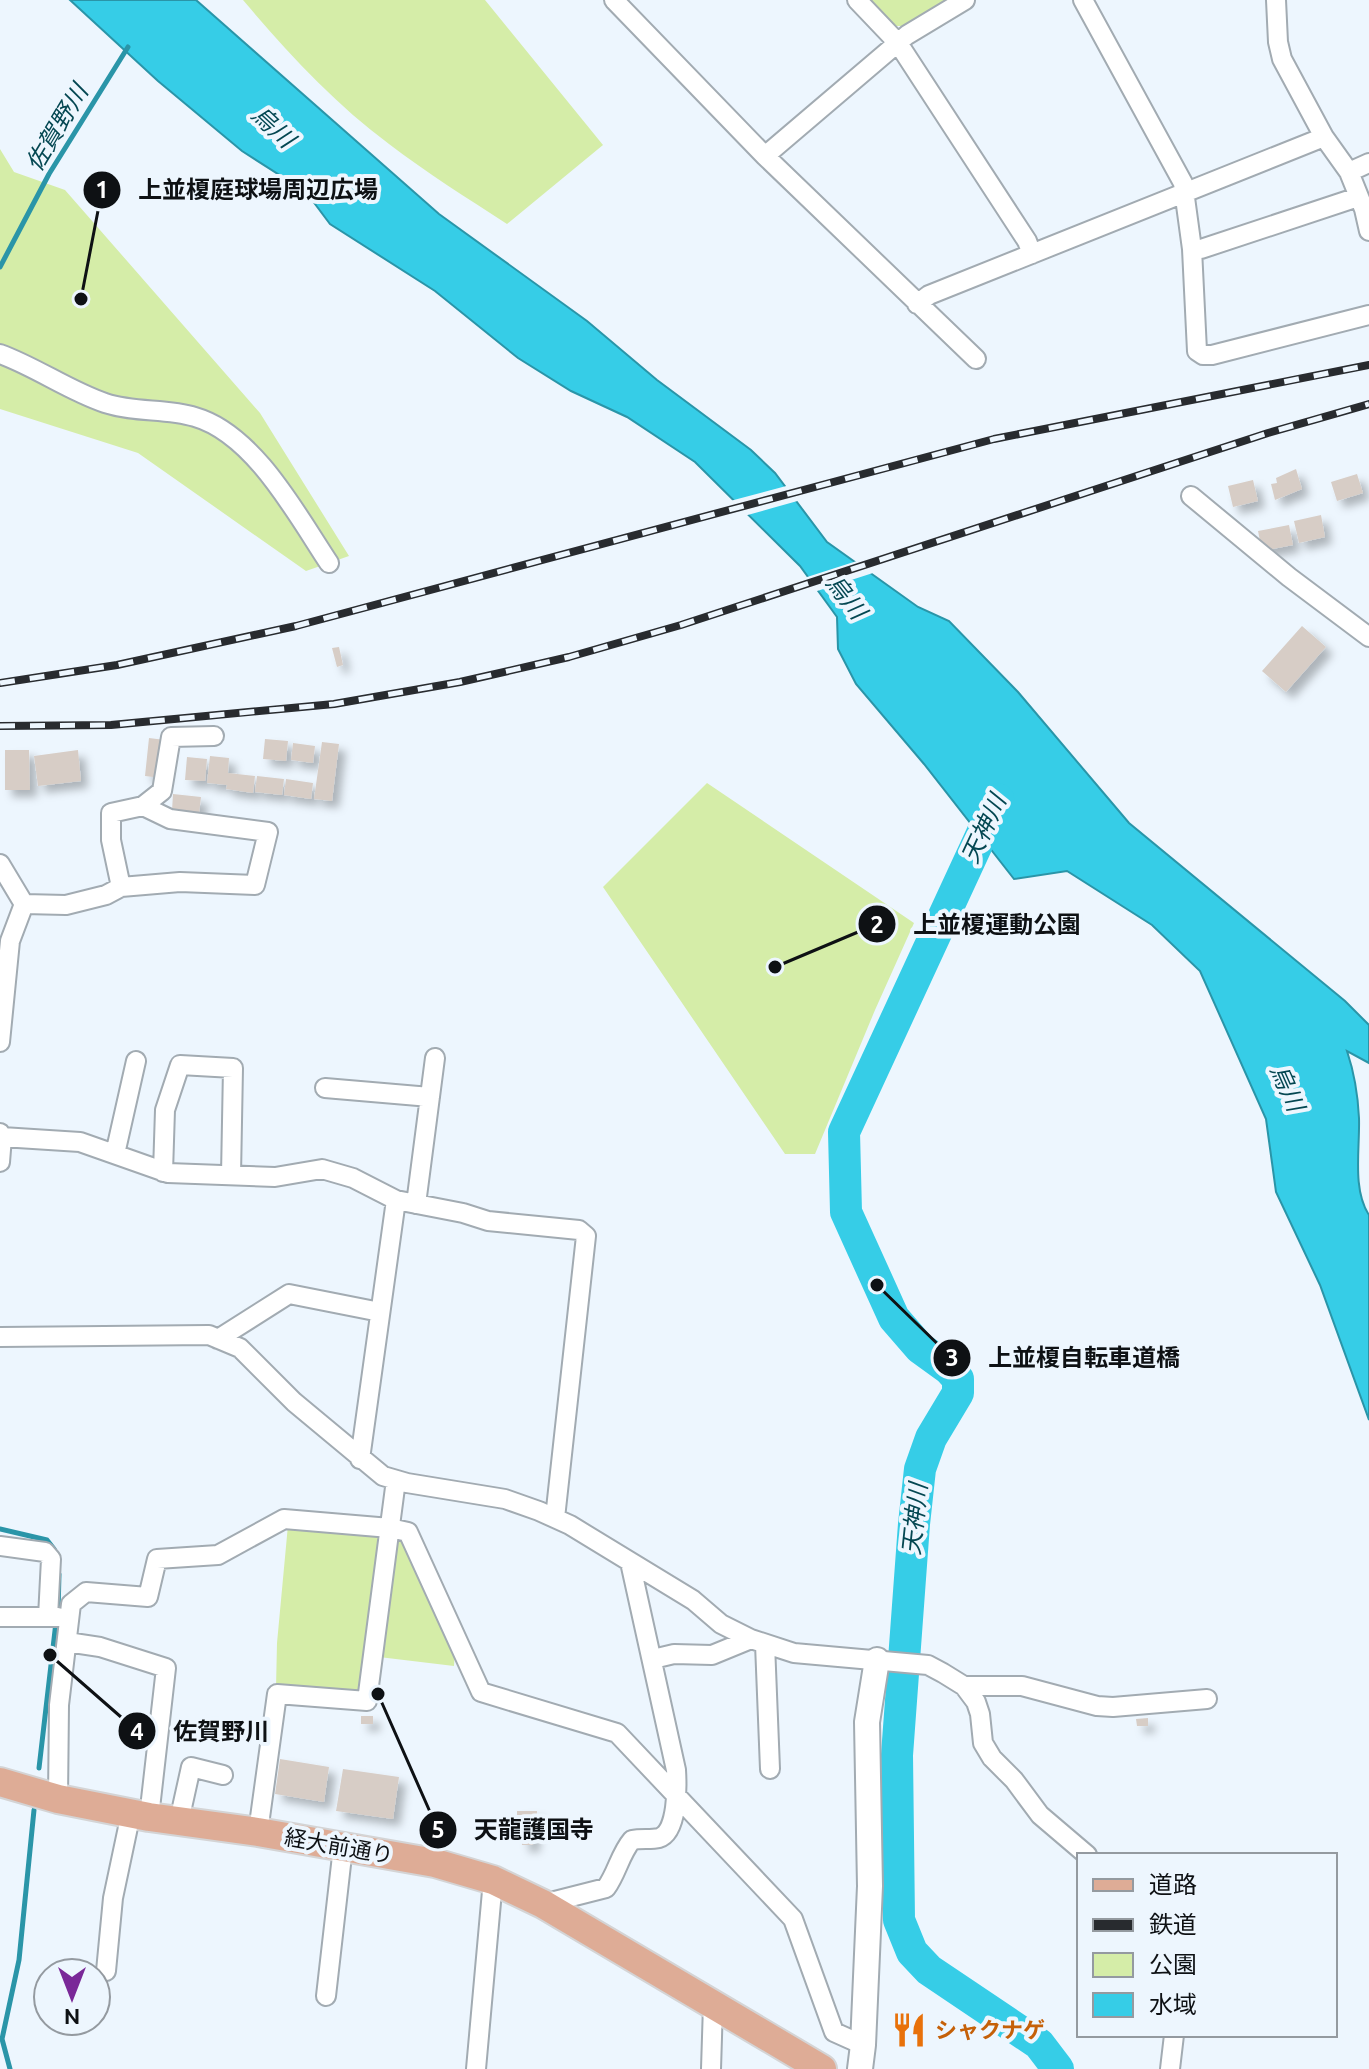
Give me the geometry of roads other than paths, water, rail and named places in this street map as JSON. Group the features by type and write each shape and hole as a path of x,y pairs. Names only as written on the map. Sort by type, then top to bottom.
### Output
{"main road":[{"name":"経大前通り","path":"0,1782 58,1799 435,1863 493,1880 543,1904 822,2069"}],"street":[{"path":"857,0 898,43 1027,241 1032,254"},
{"path":"765,156 898,43 965,0"},
{"path":"1083,0 1183,183 1192,249 1197,351 1203,355 1369,315"},
{"path":"1276,0 1282,59 1324,137 1349,172 1369,231"},
{"path":"625,4 765,156 976,359"},
{"path":"917,304 929,295 1324,137"},
{"path":"1349,172 1369,163"},
{"path":"1192,249 1201,249 1358,197"},
{"path":"0,354 30,365 96,400 118,408 191,415 203,419 242,445 271,476 329,563"},
{"path":"1191,496 1289,577 1369,637"},
{"path":"121,887 111,840 111,813 143,806 162,791 171,737 214,736"},
{"path":"24,904 66,905 106,895 121,887 180,882 255,885 268,832 170,819 143,806"},
{"path":"0,864 24,904"},
{"path":"0,1042 5,941 24,904"},
{"path":"416,1204 435,1058"},
{"path":"115,1154 136,1061"},
{"path":"163,1172 165,1110 180,1065 233,1068 231,1175"},
{"path":"325,1088 430,1097"},
{"path":"0,1162 1,1135 80,1142 163,1172 275,1177 322,1169 353,1178 396,1200 488,1221 579,1230 586,1236 555,1518"},
{"path":"360,1459 396,1200"},
{"path":"218,1339 289,1294 380,1312"},
{"path":"0,1337 209,1335 240,1348 294,1402 383,1476 505,1499 555,1518 693,1600 721,1624 758,1642 794,1653 884,1660 936,1669 964,1686 976,1702 983,1743 992,1758 1014,1780 1047,1823 1084,1853"},
{"path":"258,1832 277,1694 367,1701 396,1480"},
{"path":"0,1617 59,1617 86,1592 148,1597 157,1559 218,1555 284,1519 408,1532 481,1692 617,1733 793,1919 834,2032 863,2045"},
{"path":"0,1546 45,1552 51,1559 59,1617 67,1642 59,1705 58,1799"},
{"path":"543,1904 606,1888 632,1840 658,1838 668,1832 677,1793 670,1735 630,1562"},
{"path":"67,1642 100,1647 166,1668 140,1815 113,1898 107,1957"},
{"path":"653,1659 674,1654 712,1655 758,1642"},
{"path":"758,1642 770,1769"},
{"path":"860,2069 870,1886 867,1722 884,1660"},
{"path":"964,1686 1022,1686 1097,1706 1207,1699"},
{"path":"179,1821 191,1767 223,1775"},
{"path":"326,1996 343,1847"},
{"path":"476,2069 493,1880"},
{"path":"711,2069 713,2005"},
{"path":"1170,2069 1174,2037"}],"water":[{"name":"烏川","path":"70,0 196,0 439,214 587,321 657,380 751,450 775,473 827,542 918,607 949,621 1018,692 1129,823 1345,1001 1369,1025 1369,1063 1347,1051 1358,1110 1360,1193 1369,1215 1369,1420 1320,1285 1276,1192 1266,1119 1200,971 1152,925 1067,871 1014,879 924,764 856,684 838,649 837,617 800,566 695,462 627,417 571,391 518,358 435,291 330,224 306,192 242,151 158,81"}],"waterway":[{"name":"佐賀野川","path":"0,267 49,174 128,47"},
{"name":"天神川","path":"998,799 844,1132 846,1212 894,1318 920,1348 958,1379 958,1393 931,1438 920,1469 914,1524 897,1755 899,1920 912,1952 929,1970 1039,2044 1058,2069"},
{"name":"佐賀野川","path":"0,1529 47,1540 54,1549"},
{"name":"佐賀野川","path":"58,1612 59,1574"},
{"name":"佐賀野川","path":"39,1768 56,1622"},
{"name":"佐賀野川","path":"10,2069 2,2039 19,1960 34,1810"}],"railway":[{"path":"0,683 117,665 296,626 994,439 1369,365"},
{"path":"0,726 111,725 334,704 460,682 569,657 681,625 1268,433 1369,404"}],"place":[{"name":"上並榎庭球場周辺広場","path":"81,299"},
{"name":"上並榎運動公園","path":"775,967"},
{"name":"上並榎自転車道橋","path":"877,1285"},
{"name":"佐賀野川","path":"50,1655"},
{"name":"天龍護国寺","path":"378,1694"},
{"name":"シャクナゲ","path":"909,2030"}]}
